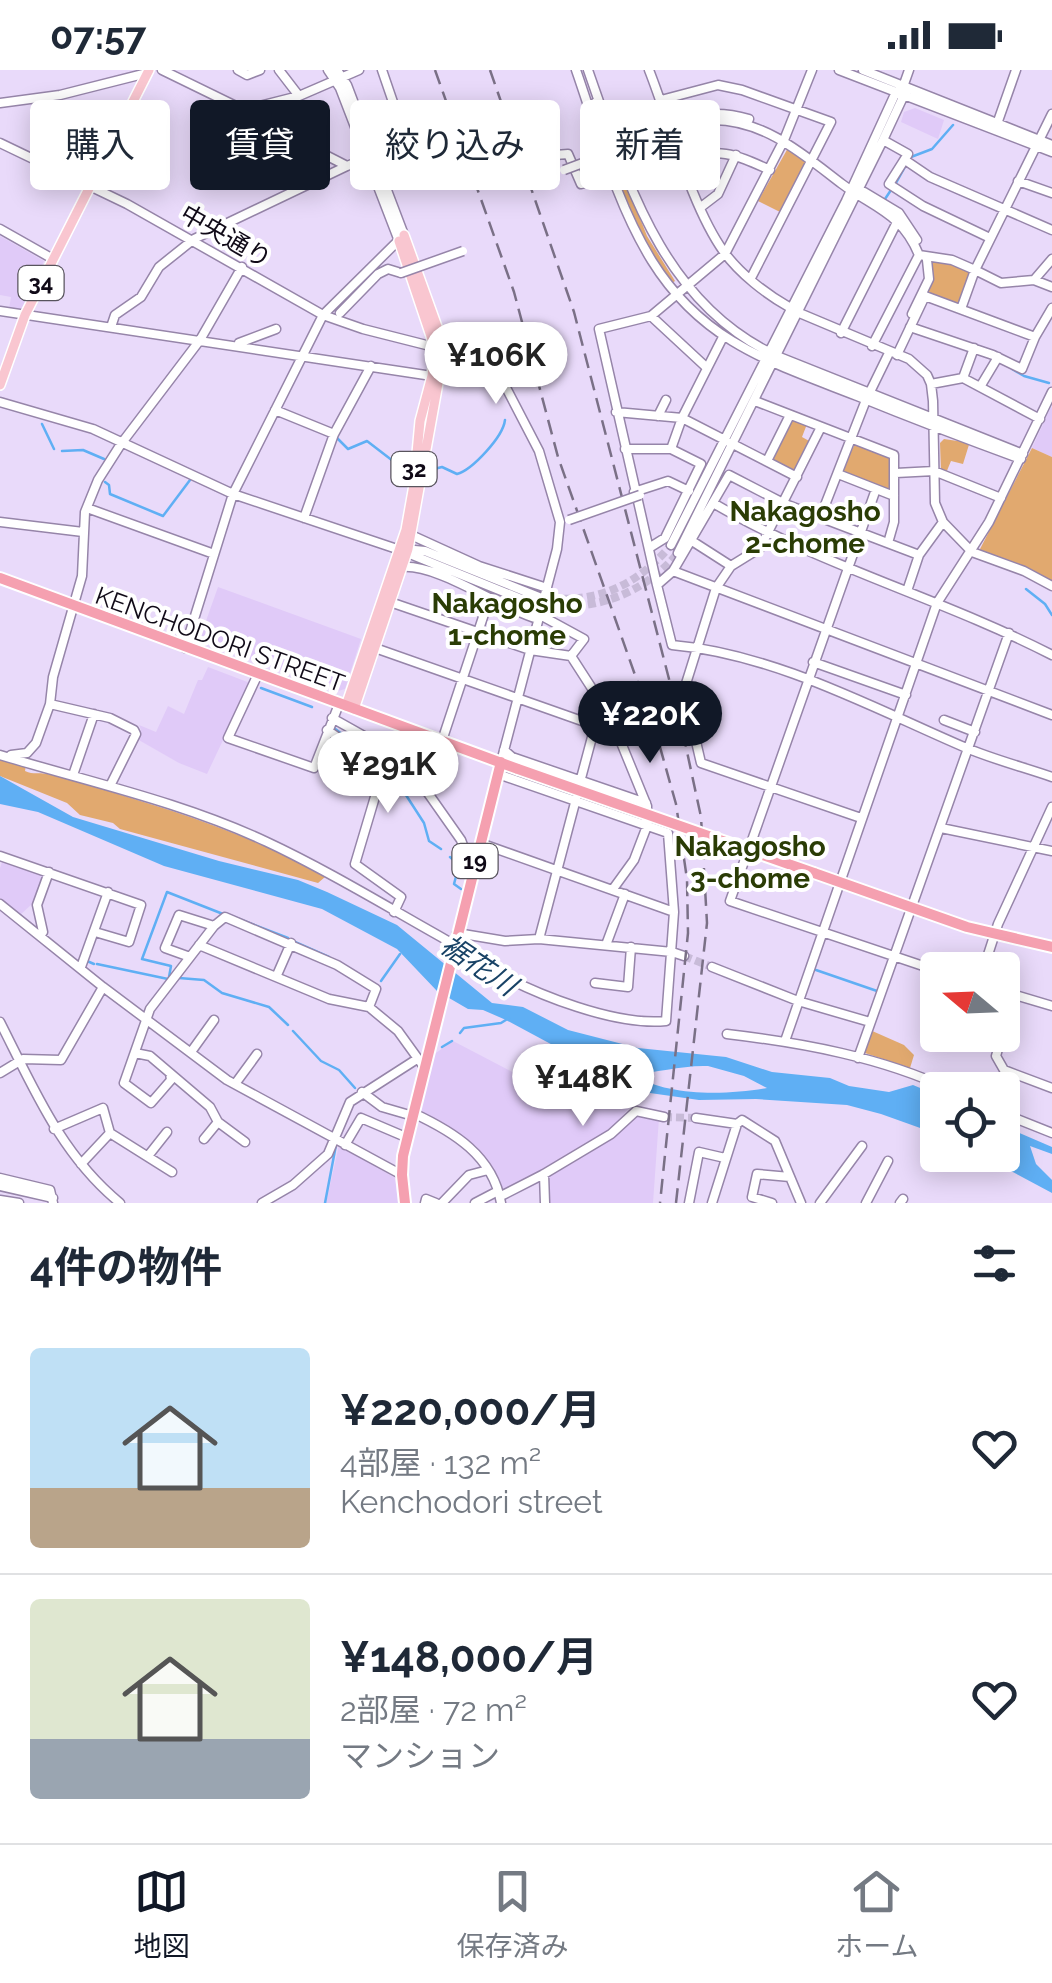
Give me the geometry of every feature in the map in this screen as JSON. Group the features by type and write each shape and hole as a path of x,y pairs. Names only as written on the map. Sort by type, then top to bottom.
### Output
{"highway":[{"name":"KENCHODORI STREET","path":"0,578 442,742 838,882 995,934 1052,948"},
{"name":"19","path":"406,1203 402,1175 420,1063 435,1024 501,762"}],"main road":[{"name":"34","path":"134,100 148,72"},
{"name":"34","path":"0,385 25,315 89,190"},
{"name":"32","path":"347,706 411,535 437,376 439,349 401,231"},
{"name":"32","path":"347,706 374,648 402,568 420,421 437,376"}],"street":[{"path":"162,70 221,100"},
{"path":"184,82 189,70"},
{"path":"238,70 247,75 260,70"},
{"path":"279,70 298,96"},
{"path":"328,70 338,76 351,100"},
{"path":"284,100 358,70"},
{"path":"382,70 392,100"},
{"path":"576,70 587,100"},
{"path":"590,74 598,70"},
{"path":"649,70 661,100 718,85 830,122 751,278"},
{"path":"812,70 770,170 725,254 652,316 599,329 672,645 697,647 807,679 969,749 1052,777"},
{"path":"839,70 997,124 1052,149"},
{"path":"864,70 901,91 1036,142"},
{"path":"675,549 793,310 883,140 909,70"},
{"path":"997,124 1016,70"},
{"path":"0,103 60,95 148,72"},
{"path":"590,74 596,100"},
{"path":"590,74 601,100"},
{"path":"338,76 350,110"},
{"path":"857,191 901,91"},
{"path":"720,114 749,119"},
{"path":"961,309 975,270 1052,114"},
{"path":"720,120 784,140 898,220 923,256 952,260 1002,283 1034,280 1052,287"},
{"path":"883,140 908,154 888,184 923,206 990,238"},
{"name":"中央通り","path":"0,143 30,157"},
{"path":"720,153 736,155 770,170"},
{"path":"560,155 568,154 569,168 580,183"},
{"path":"701,207 718,194 736,155"},
{"path":"330,157 347,166"},
{"path":"905,160 930,177 1052,230"},
{"path":"569,168 580,164"},
{"path":"111,327 115,315 141,298 160,267 194,240 350,165"},
{"path":"1018,181 1052,193"},
{"name":"中央通り","path":"101,190 323,315 490,368 505,384"},
{"path":"382,190 401,231"},
{"path":"386,190 401,231"},
{"path":"619,190 654,263 679,296 723,337 1022,456"},
{"path":"636,190 649,228 687,288 771,358"},
{"path":"694,190 725,254 751,278 793,310 917,364 932,384 936,502 943,522 972,552 1052,586"},
{"path":"857,191 898,213 923,256 930,279 893,354"},
{"path":"841,333 898,220"},
{"path":"0,229 52,259"},
{"path":"185,648 233,494 323,315 401,231"},
{"path":"340,313 378,274 388,269 400,273 462,251"},
{"path":"872,346 923,256"},
{"path":"1034,280 1052,259"},
{"path":"0,754 20,756 36,743 50,704 53,677 82,576 87,508 105,467 200,340 242,267"},
{"path":"820,518 868,397 925,296 1035,338"},
{"path":"910,327 1022,369 1052,308"},
{"path":"0,311 505,384 539,451 560,522 557,550 501,762"},
{"path":"652,316 706,366"},
{"path":"234,345 276,328"},
{"path":"670,449 723,337"},
{"path":"964,378 974,348"},
{"path":"980,387 998,357"},
{"path":"729,442 755,401 771,358"},
{"path":"304,518 334,434 371,366"},
{"path":"932,384 964,378 1040,420"},
{"path":"785,1041 937,604 972,552 1052,392"},
{"path":"658,416 666,400"},
{"path":"755,401 894,455 894,522 888,543"},
{"path":"0,402 78,424 233,494 405,551 537,601"},
{"path":"275,410 334,434"},
{"path":"616,412 682,418 797,477"},
{"path":"767,461 790,415"},
{"path":"822,427 760,548 731,566 716,588 684,690 701,763 861,818"},
{"path":"624,449 670,449 701,464 665,538 649,548"},
{"path":"896,473 934,471 1001,498"},
{"path":"838,474 894,496"},
{"path":"657,585 673,571 729,475 784,504 919,555"},
{"path":"569,520 668,481 689,491"},
{"path":"751,843 876,489"},
{"path":"713,503 768,535 1009,633 1052,655"},
{"path":"87,508 214,554"},
{"path":"0,522 83,532"},
{"path":"907,591 919,555 943,522"},
{"path":"411,535 479,566 547,588"},
{"path":"692,541 731,566"},
{"path":"402,568 426,571 510,611 539,617 584,640 571,656"},
{"path":"673,571 1052,715"},
{"path":"424,786 489,599"},
{"path":"390,602 530,650 571,656"},
{"path":"858,1058 1009,633"},
{"path":"374,648 619,734"},
{"path":"571,656 619,734 646,803 647,826 634,860 613,890"},
{"path":"813,662 906,695"},
{"path":"258,674 228,738 314,768 332,718 347,706"},
{"path":"50,704 110,718 134,730 136,734 110,786"},
{"path":"73,775 94,714"},
{"path":"332,718 364,736 391,768 424,786 461,840 472,870"},
{"path":"944,720 975,732"},
{"path":"580,781 595,726"},
{"path":"327,730 352,746 380,780 355,864 402,898 394,912"},
{"path":"0,754 110,786 264,840 455,943 495,971 541,992 606,1014 666,1021 674,912 668,833 576,800 501,762"},
{"path":"501,762 512,756 646,803"},
{"path":"538,939 576,800"},
{"path":"989,952 1052,807"},
{"path":"942,828 1052,850"},
{"path":"480,842 674,912"},
{"path":"0,856 141,905 128,942 95,932"},
{"path":"745,858 730,901 920,967"},
{"path":"40,936 43,932 38,906 49,872"},
{"path":"81,967 108,892"},
{"path":"606,945 624,894"},
{"path":"0,904 102,987 236,1084 402,1175"},
{"path":"190,957 166,948 179,915 214,926"},
{"path":"170,1073 170,1080 150,1102 124,1083 150,1009 214,926 226,917 337,965 376,989 369,1006"},
{"path":"455,943 538,939 684,956"},
{"path":"277,974 291,943"},
{"path":"199,945 277,974 329,999 369,1006 398,1031 420,1063 345,1108 338,1142"},
{"path":"595,984 628,987 631,947"},
{"path":"712,967 798,1001 870,1022"},
{"path":"0,1073 21,1060 60,1060 102,987"},
{"path":"1020,996 1052,1006"},
{"path":"192,1052 214,1020"},
{"path":"0,1022 54,1129 120,1203"},
{"path":"727,1034 785,1041 858,1058 920,1079"},
{"path":"997,1052 1004,1070 1052,1088"},
{"path":"135,1053 150,1056 244,1142"},
{"path":"236,1084 258,1054"},
{"path":"364,1094 382,1107 413,1115 464,1141 478,1153 500,1197"},
{"path":"54,1129 103,1108 110,1134 172,1172"},
{"path":"475,1203 500,1197 544,1174 611,1134 636,1111 664,1117"},
{"path":"262,1203 304,1176 361,1118 408,1138"},
{"path":"696,1118 737,1124"},
{"path":"712,1203 737,1124 742,1120 775,1141 801,1203"},
{"path":"1020,1120 1052,1133"},
{"path":"204,1139 218,1122"},
{"path":"148,1156 168,1132"},
{"path":"82,1164 110,1134"},
{"path":"820,1203 862,1146"},
{"path":"689,1203 700,1152 725,1158"},
{"path":"866,1203 888,1160"},
{"path":"425,1203 426,1199 439,1203 469,1174 488,1170"},
{"path":"544,1174 545,1203"},
{"path":"772,1203 752,1197 756,1174 790,1176"},
{"path":"0,1178 50,1190 53,1200"},
{"path":"0,1186 53,1200"},
{"path":"0,1200 19,1203"}],"shaded area":[{"path":"915,108 944,120 938,139 901,122 904,112"},
{"path":"788,148 807,164 782,213 758,201"},
{"path":"623,190 629,190 647,236 675,281 672,283 645,242"},
{"path":"0,236 44,261 21,311 9,309 11,297 0,295"},
{"path":"929,260 957,264 972,273 958,305 926,294"},
{"path":"1052,408 1052,457 1032,448"},
{"path":"794,419 807,424 802,437 811,442 794,472 771,457"},
{"path":"972,435 963,464 951,461 946,473 941,471 940,443 944,439 964,442"},
{"path":"855,444 889,457 892,491 844,473"},
{"path":"1032,448 1052,457 1052,583 979,551"},
{"path":"218,587 361,639 345,689 329,688 205,642 201,635"},
{"path":"208,667 250,683 207,774 137,739 139,725 156,732 168,706 184,714"},
{"path":"0,757 26,765 28,772 66,778 208,823 268,847 325,877 318,883 80,815 67,803 0,776"},
{"path":"3,859 48,874 37,906 32,904 19,916 0,899"},
{"path":"870,1030 904,1045 914,1055 910,1068 862,1052"},
{"path":"453,1041 537,1085 582,1102 629,1108 612,1129 538,1176 502,1193 476,1146 420,1112 433,1055"},
{"path":"633,1114 659,1118 653,1203 547,1203 546,1175"},
{"path":"339,1145 395,1178 398,1203 326,1203"}],"water":[{"path":"0,776 73,817 219,861 298,880 327,892 397,925 492,1003 523,1007 568,1030 638,1048 726,1057 772,1072 830,1078 849,1086 889,1092 913,1085 920,1088 920,1128 847,1105 699,1100 650,1093 627,1085 506,1020 483,1010 468,1009 437,991 397,949 322,909 164,866 38,812 0,804","holes":["708,1066 744,1076 767,1088 697,1092 662,1087 632,1074"]},
{"path":"1020,1133 1052,1147 1052,1154 1030,1146 1036,1164 1052,1180 1052,1193 1013,1172 1020,1172"}],"waterway":[{"path":"911,157 932,149 953,125"},
{"path":"896,183 906,165"},
{"path":"885,199 891,190"},
{"path":"1012,369 1049,383"},
{"path":"430,470 442,467 457,474 463,471 493,444 505,420"},
{"path":"42,424 54,449"},
{"path":"337,438 348,449 367,441 406,471"},
{"path":"62,451 83,450 104,459"},
{"path":"105,482 110,494 163,516 190,480"},
{"path":"1026,589 1052,615"},
{"path":"261,688 312,707"},
{"path":"334,728 360,748 389,783 404,792 424,823 429,841 441,849"},
{"path":"450,857 459,865 454,884 461,889"},
{"path":"169,977 171,966 142,959 167,892 223,914"},
{"path":"229,915 288,938"},
{"path":"295,942 329,957"},
{"path":"381,981 400,954"},
{"path":"87,961 94,964"},
{"path":"97,964 168,979"},
{"path":"816,970 877,991"},
{"path":"179,978 204,980 222,993 269,1007 288,1025"},
{"path":"460,1033 464,1028 501,1023 509,1018"},
{"path":"293,1031 321,1061 339,1070 355,1088"},
{"path":"442,1047 452,1041"},
{"path":"325,1203 336,1145"}],"tunnel":[{"path":"539,597 578,598 612,590 643,572 671,545"},
{"path":"540,605 579,606 616,597 649,580 678,553"},
{"path":"684,956 712,967"},
{"path":"664,1117 696,1118"}],"railway":[{"path":"435,70 514,292 558,457 658,740 676,804 687,879 688,933 660,1203"},
{"path":"490,70 574,312 683,733 701,817 707,923 676,1203"}],"district":[{"name":"Nakagosho 2-chome","path":"805,527"},
{"name":"Nakagosho 1-chome","path":"507,619"},
{"name":"Nakagosho 3-chome","path":"750,862"}],"water label":[{"name":"裾花川","path":"479,965"}]}
